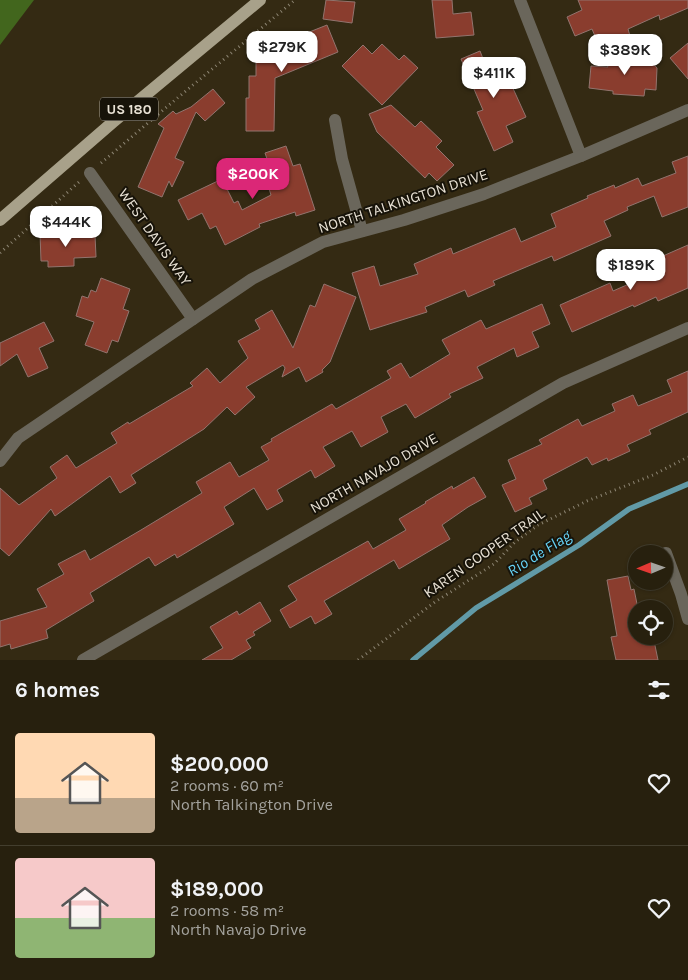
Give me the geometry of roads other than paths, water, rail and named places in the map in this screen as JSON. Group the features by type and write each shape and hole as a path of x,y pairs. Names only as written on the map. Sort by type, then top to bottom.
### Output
{"main road":[{"name":"US 180","path":"0,220 113,122 260,0"}],"street":[{"path":"520,0 580,156"},
{"name":"NORTH TALKINGTON DRIVE","path":"0,461 18,438 252,279 324,242 404,220 484,194 688,110"},
{"path":"335,120 342,159 362,231"},
{"name":"WEST DAVIS WAY","path":"90,173 193,319"},
{"name":"NORTH NAVAJO DRIVE","path":"83,660 563,383 688,328"},
{"path":"673,572 688,619"}],"waterway":[{"name":"Rio de Flag","path":"413,660 476,608 579,545 629,509 688,484"}]}
